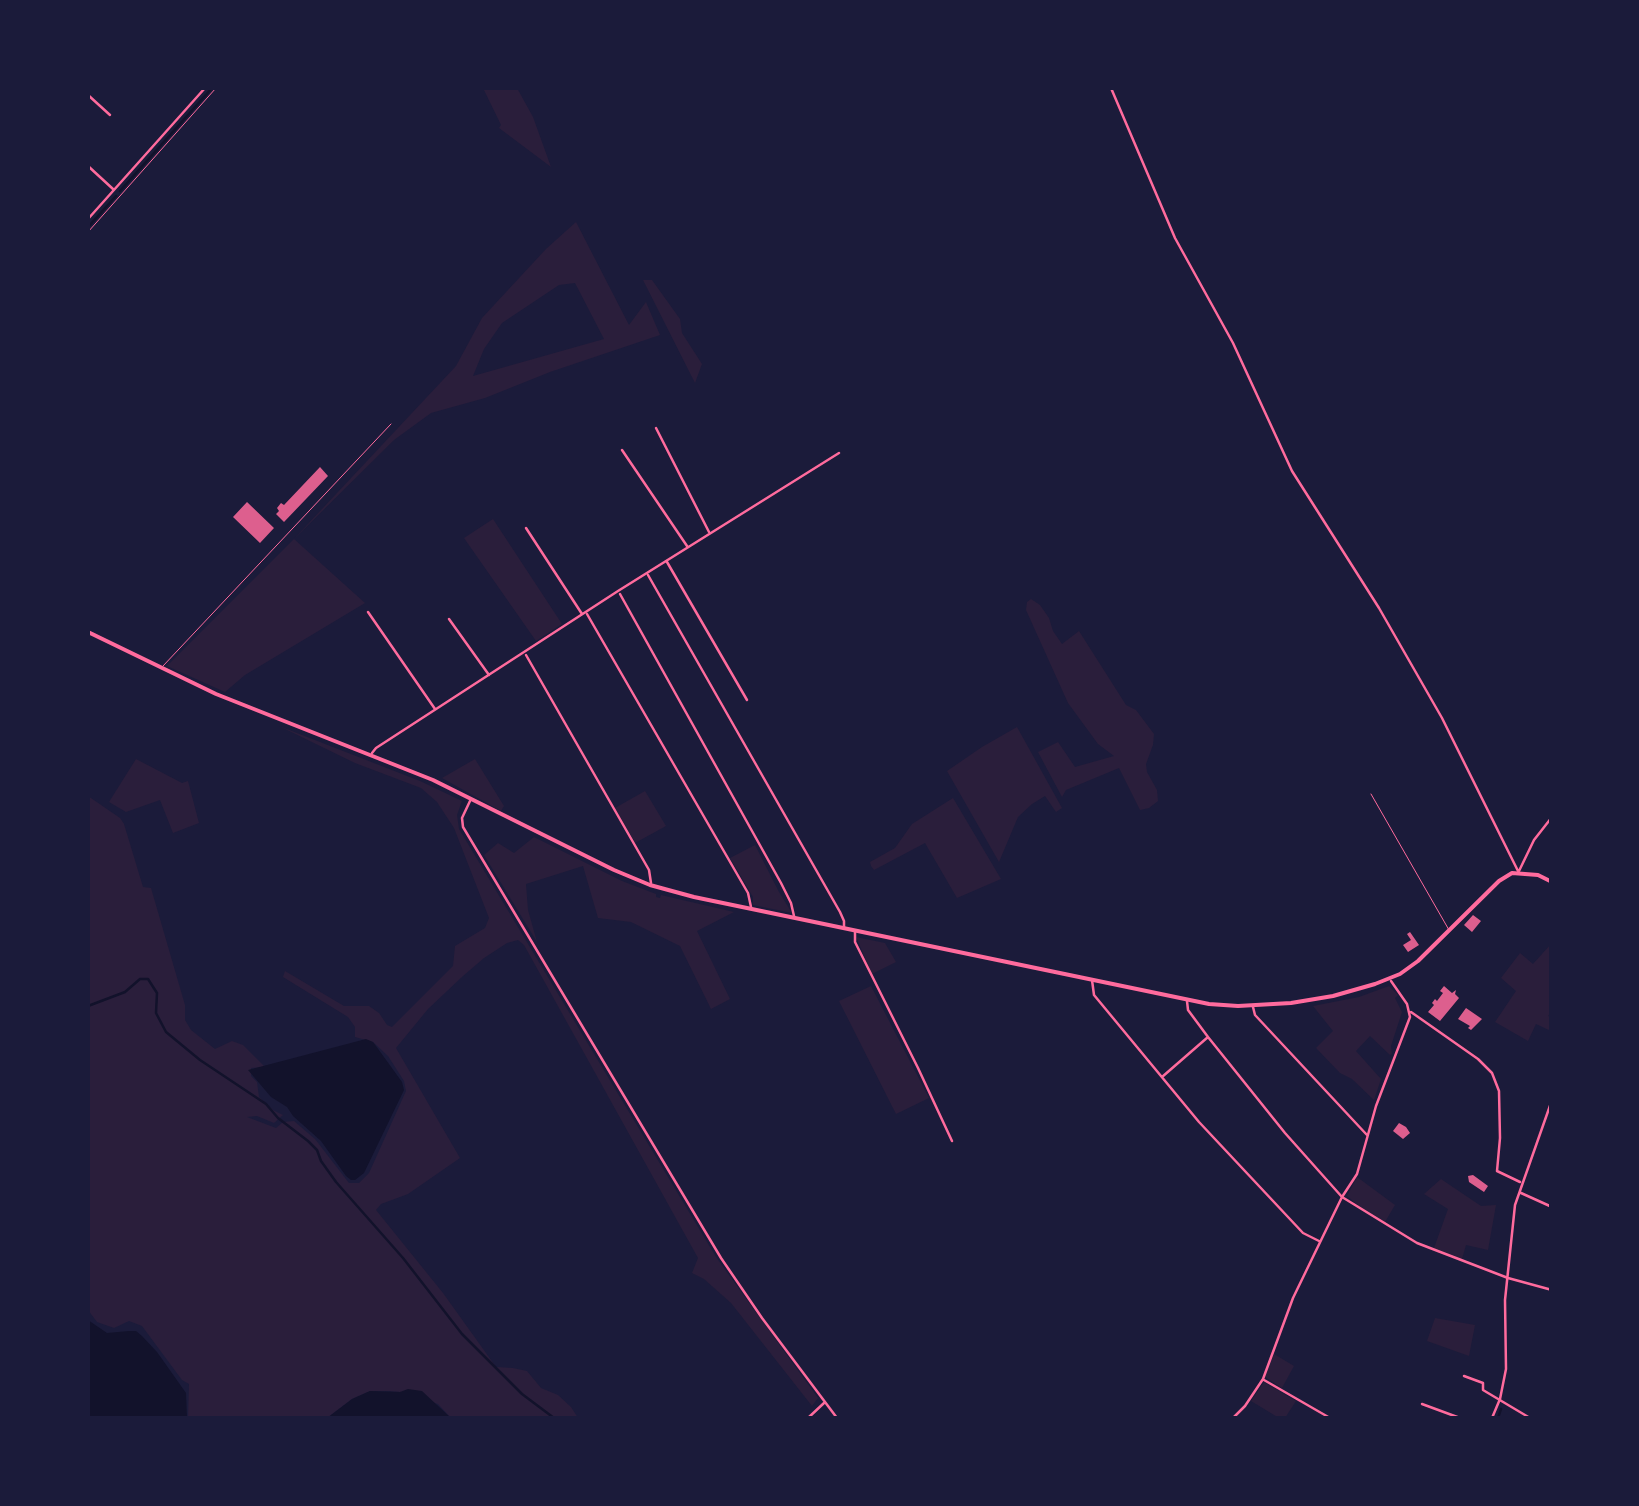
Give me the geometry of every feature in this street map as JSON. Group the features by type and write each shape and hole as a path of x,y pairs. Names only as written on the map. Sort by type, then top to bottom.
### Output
{"main road":[{"path":"88,632 216,694 420,774 650,886 1188,1000 1253,1006 1333,996 1390,978 1418,961 1500,880 1519,872 1552,882"}],"street":[{"path":"88,219 205,88"},
{"path":"1111,88 1180,246 1247,372 1292,470 1379,608 1442,718 1519,872"},
{"path":"88,95 110,115"},
{"path":"88,166 114,190"},
{"path":"656,428 710,534"},
{"path":"622,450 688,548"},
{"path":"372,755 376,748 839,452"},
{"path":"526,528 585,614 748,893 750,909"},
{"path":"666,561 746,700"},
{"path":"647,573 840,912 844,928"},
{"path":"618,591 787,894 794,918"},
{"path":"368,612 436,710"},
{"path":"449,618 490,676"},
{"path":"525,654 650,872 650,886"},
{"path":"471,798 461,821 470,839 721,1258 838,1418"},
{"path":"1519,872 1534,840 1552,816"},
{"path":"855,930 855,942 952,1141"},
{"path":"1390,978 1410,1012 1478,1058 1492,1073 1499,1091 1497,1172 1522,1183"},
{"path":"1092,980 1094,995 1199,1122 1303,1233 1320,1242"},
{"path":"1188,1000 1188,1010 1208,1036 1342,1197 1416,1243 1508,1278 1552,1290"},
{"path":"1253,1006 1255,1014 1368,1136"},
{"path":"1232,1418 1263,1379 1293,1298 1357,1174 1376,1106 1410,1012"},
{"path":"1161,1078 1208,1036"},
{"path":"1492,1418 1506,1369 1505,1300 1515,1205 1552,1100"},
{"path":"1519,1192 1552,1207"},
{"path":"1464,1376 1483,1383 1483,1390 1530,1418"},
{"path":"1263,1379 1330,1418"},
{"path":"808,1418 825,1402"},
{"path":"1422,1404 1460,1418"}],"lane":[{"path":"161,668 391,424"},
{"path":"1370,794 1449,931"}],"path":[{"path":"88,232 216,88"}],"shaded area":[{"path":"483,88 517,88 533,117 551,167 499,128"},
{"path":"576,222 629,325 646,302 660,335 485,398 431,413 394,440 294,539 365,603 245,675 225,692 167,666 293,540 456,366 482,318","holes":["575,283 604,339 473,376 484,349 502,323 559,285"]},
{"path":"643,280 652,280 680,319 682,333 702,364 695,383"},
{"path":"493,519 562,624 536,641 464,538"},
{"path":"1031,599 1049,618 1062,644 1079,631 1126,705 1136,710 1154,734 1146,764 1158,801 1149,808 1140,810 1119,768 1066,790 1062,797 1038,752 1058,742 1075,767 1114,756 1098,744 1068,703 1026,610"},
{"path":"279,726 462,801 457,815 459,829 716,1257 818,1398 812,1406 731,1303 692,1273 698,1258 518,940 484,958 463,976 428,1009 396,1048 460,1158 408,1194 381,1204 376,1210 496,1367 527,1371 541,1388 558,1395 578,1418 451,1418 438,1404 401,1392 370,1391 327,1418 188,1418 189,1384 142,1326 129,1321 114,1328 97,1322 88,1310 88,796 124,824 143,887 151,888 185,1005 185,1020 191,1030 215,1049 232,1041 243,1045 265,1067 251,1068 251,1076 257,1082 259,1097 283,1115 274,1123 257,1116 247,1117 276,1128 283,1122 294,1121 315,1139 349,1183 359,1183 369,1173 406,1091 404,1081 388,1056 373,1042 355,1037 355,1027 348,1017 283,977 285,971 344,1006 369,1006 392,1027 453,966 455,946 485,928 489,918 454,828 437,802 421,788 355,763"},
{"path":"1017,727 1062,808 1056,812 1045,796 1032,804 1018,817 999,862 947,771"},
{"path":"136,759 182,783 188,781 199,823 173,833 160,800 126,812 109,802"},
{"path":"475,759 504,806 501,811 442,778"},
{"path":"645,791 666,826 635,843 615,808"},
{"path":"953,798 1001,879 957,898 925,843 874,870 870,862 895,848 912,824"},
{"path":"534,837 656,897 734,912 697,931 730,999 711,1009 680,946 631,922 598,918 583,866 526,884 537,942 484,855 498,843 514,853"},
{"path":"755,845 792,913 753,905 753,897 730,858"},
{"path":"856,937 885,943 896,962 872,974"},
{"path":"1551,944 1551,1031 1536,1024 1528,1041 1495,1022 1516,991 1501,978 1520,953 1533,964"},
{"path":"871,986 929,1098 896,1114 839,1001"},
{"path":"1389,986 1398,995 1395,998 1402,1012 1392,1054 1370,1036 1356,1051 1381,1079 1374,1100 1316,1048 1333,1031 1313,1006 1359,997"},
{"path":"366,1039 376,1046 404,1090 364,1173 351,1180 321,1141 287,1107 271,1097 248,1070"},
{"path":"1357,1177 1395,1205 1385,1222 1347,1196"},
{"path":"1441,1179 1481,1206 1496,1205 1488,1250 1466,1245 1462,1259 1434,1248 1448,1209 1424,1194"},
{"path":"1435,1318 1475,1325 1469,1356 1427,1341"},
{"path":"88,1320 107,1333 136,1331 142,1336 186,1393 187,1418 88,1418"},
{"path":"1274,1354 1294,1366 1282,1388 1265,1377"},
{"path":"1264,1382 1296,1401 1285,1418 1251,1401"},
{"path":"370,1391 422,1391 451,1418 327,1418"}],"building":[{"path":"320,467 328,476 284,522 276,514 277,508"},
{"path":"247,502 274,528 260,543 233,517"},
{"path":"1473,915 1481,921 1472,932 1464,925"},
{"path":"1410,932 1419,945 1408,952 1403,945 1411,940 1407,934"},
{"path":"1444,986 1452,993 1456,990 1459,998 1440,1021 1428,1012"},
{"path":"1466,1008 1482,1019 1471,1030 1458,1019"},
{"path":"1399,1123 1410,1133 1403,1139 1393,1131"},
{"path":"1473,1175 1488,1186 1484,1192 1469,1182 1468,1176"}],"waterway":[{"path":"120,191 212,88"},
{"path":"88,227 116,196"},
{"path":"88,1006 125,992 140,979 148,979 157,993 156,1013 166,1032 266,1104 308,1141 336,1182 403,1258 462,1334 522,1394 554,1418"},
{"path":"1498,1418 1501,1409"}]}
